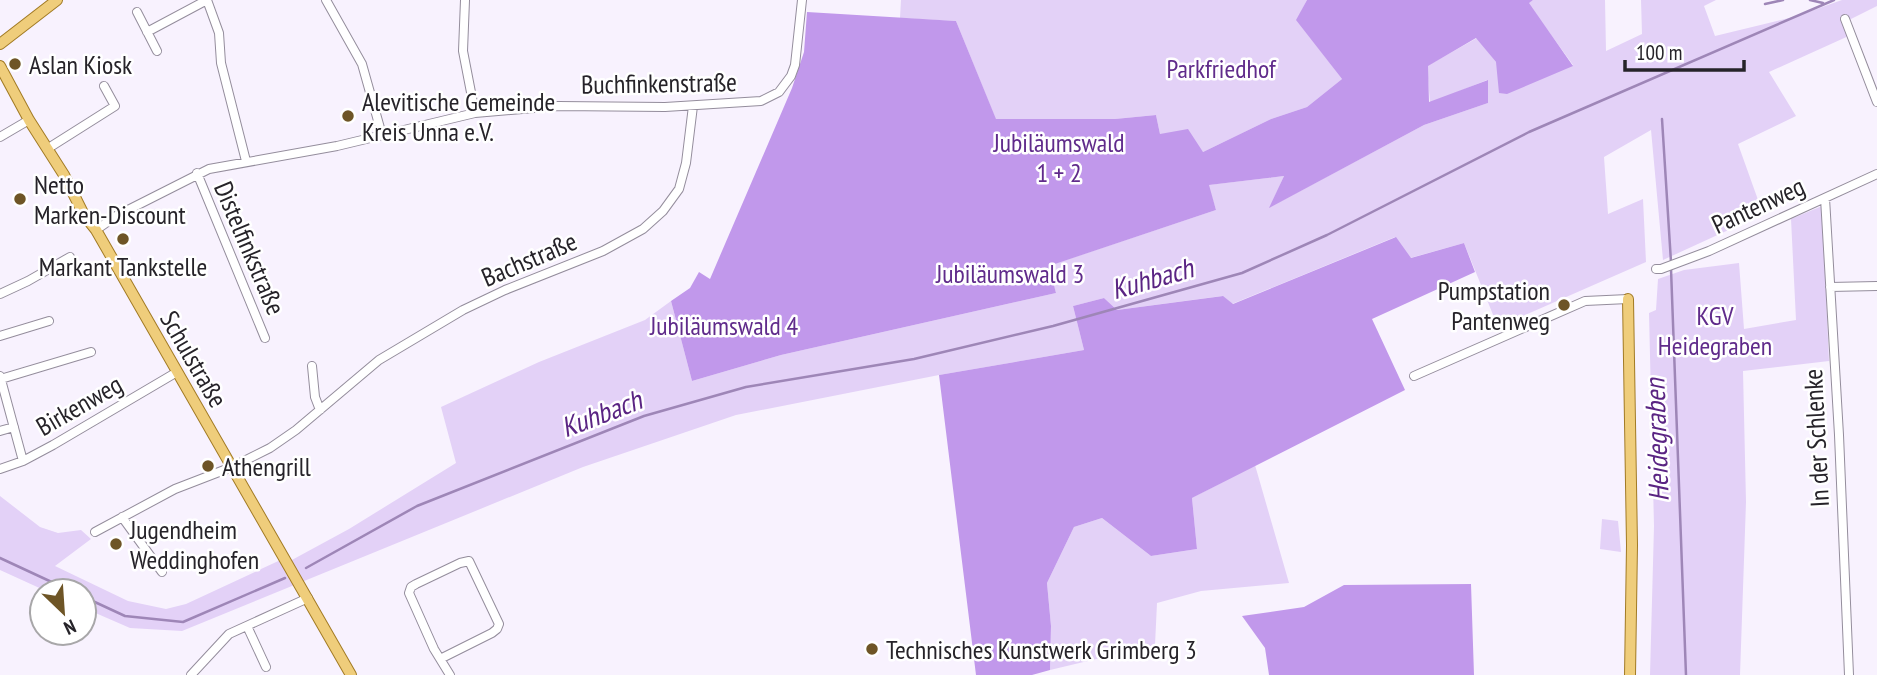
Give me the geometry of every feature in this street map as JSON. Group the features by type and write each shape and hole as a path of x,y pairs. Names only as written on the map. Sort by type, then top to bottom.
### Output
{"main road":[{"path":"0,44 57,0"},
{"name":"Schulstraße","path":"0,66 29,120 64,174 83,215 96,230 351,675"},
{"path":"1628,299 1632,545 1630,675"}],"street":[{"path":"147,32 207,0 219,33 221,63 246,161"},
{"path":"326,0 362,64 382,135"},
{"path":"465,0 463,51 475,113"},
{"name":"Buchfinkenstraße","path":"96,230 116,216 197,173 246,161 328,148 475,113 558,106 693,106 751,103 771,98 791,76 795,65 802,0"},
{"path":"137,12 157,51"},
{"path":"1844,19 1877,102"},
{"path":"47,149 115,106 104,86"},
{"name":"Bachstraße","path":"95,532 175,489 232,467 270,448 379,360 424,332 505,290 615,245 652,221 672,200 683,176 693,106"},
{"path":"0,137 29,120"},
{"name":"Distelfinkstraße","path":"197,173 265,338"},
{"name":"Pantenweg","path":"1660,268 1709,251 1877,174"},
{"name":"In der Schlenke","path":"1825,198 1849,675"},
{"path":"0,294 70,257"},
{"path":"1830,288 1877,286"},
{"path":"1415,376 1586,301 1628,299"},
{"path":"0,336 49,321"},
{"path":"23,461 3,396 1,377 91,352"},
{"path":"312,366 315,397 320,410"},
{"name":"Birkenweg","path":"0,469 23,461 177,373"},
{"path":"0,431 14,427"},
{"path":"122,517 162,572"},
{"path":"442,658 497,629 498,619 469,561 416,583 409,593 434,649 450,675"},
{"path":"191,675 229,634 307,598"},
{"path":"247,625 266,667"}],"green space":[{"name":"Parkfriedhof","path":"901,0 1307,0 1297,20 1342,79 1307,107 1271,119 1203,152 1160,134 1156,115 1115,119 996,120 956,21 900,18"},
{"path":"1307,0 1533,0 1529,3 1573,66 1507,94 1499,93 1496,62 1476,38 1428,66 1429,102 1488,80 1488,103 1424,125 1269,208 1284,176 1209,185 1216,210 1049,266 1056,293 781,355 692,381 671,301 690,288 699,272 710,279 792,88 804,52 807,12 956,21 996,119 1115,119 1156,115 1160,134 1188,129 1203,152 1271,119 1307,107 1342,79 1296,20"},
{"path":"1533,0 1605,0 1606,51 1642,34 1641,0 1716,0 1704,6 1715,36 1797,16 1842,0 1877,0 1877,6 1849,20 1853,34 1769,72 1796,116 1738,144 1762,211 1735,227 1663,260 1651,130 1604,157 1608,214 1643,199 1646,262 1498,327 1464,243 1410,258 1395,237 1232,304 1222,296 1117,310 1104,298 1073,306 1084,350 736,415 583,467 182,631 130,628 98,614 98,587 128,601 166,609 186,604 287,557 290,561 349,529 456,463 441,407 539,362 645,320 671,301 692,381 781,355 1056,293 1048,266 1216,210 1208,185 1284,176 1270,207 1424,125 1488,103 1487,80 1430,103 1427,66 1477,38 1496,62 1573,65 1528,3"},
{"name":"KGV Heidegraben","path":"1822,206 1829,361 1743,371 1746,502 1740,675 1650,675 1654,526 1649,313 1656,310 1658,279 1684,270 1739,263 1744,329 1796,320 1791,219"},
{"path":"1396,237 1411,258 1464,243 1475,272 1372,319 1405,390 1192,498 1197,549 1151,556 1102,518 1074,527 1047,583 1051,626 1050,670 1032,675 976,675 939,375 1084,350 1073,306 1104,298 1117,310 1223,296 1233,304"},
{"path":"1255,465 1289,583 1201,591 1157,603 1155,645 1050,670 1051,626 1047,583 1074,527 1102,518 1151,556 1197,549 1192,498"},
{"path":"0,496 40,527 58,533 81,530 91,539 55,566 78,577 28,577 28,583 0,570"},
{"path":"1602,519 1618,521 1621,552 1600,549"},
{"path":"1471,584 1474,675 1269,675 1265,648 1242,616 1304,607 1344,585"}],"waterway":[{"name":"Kuhbach","path":"1765,4 1783,0"},
{"name":"Kuhbach","path":"1810,0 1823,3"},
{"name":"Kuhbach","path":"306,568 417,506 644,416 746,387 914,359 1053,326 1242,273 1327,235 1529,132 1834,0"},
{"name":"Heidegraben","path":"1662,119 1671,262"},
{"name":"Heidegraben","path":"1671,269 1686,675"},
{"name":"Kuhbach","path":"0,558 41,577"},
{"name":"Kuhbach","path":"98,603 125,616 183,622 285,578"}],"place":[{"name":"Aslan Kiosk","path":"15,64"},
{"name":"Alevitische Gemeinde Kreis Unna e.V.","path":"348,116"},
{"name":"Netto Marken-Discount","path":"20,199"},
{"name":"Markant Tankstelle","path":"123,239"},
{"name":"Pumpstation Pantenweg","path":"1564,305"},
{"name":"Athengrill","path":"208,466"},
{"name":"Jugendheim Weddinghofen","path":"116,544"},
{"name":"Technisches Kunstwerk Grimberg 3","path":"872,649"}],"park label":[{"name":"Jubiläumswald 1 + 2","path":"1059,157"},
{"name":"Jubiläumswald 3","path":"1010,273"},
{"name":"Jubiläumswald 4","path":"724,325"}]}
